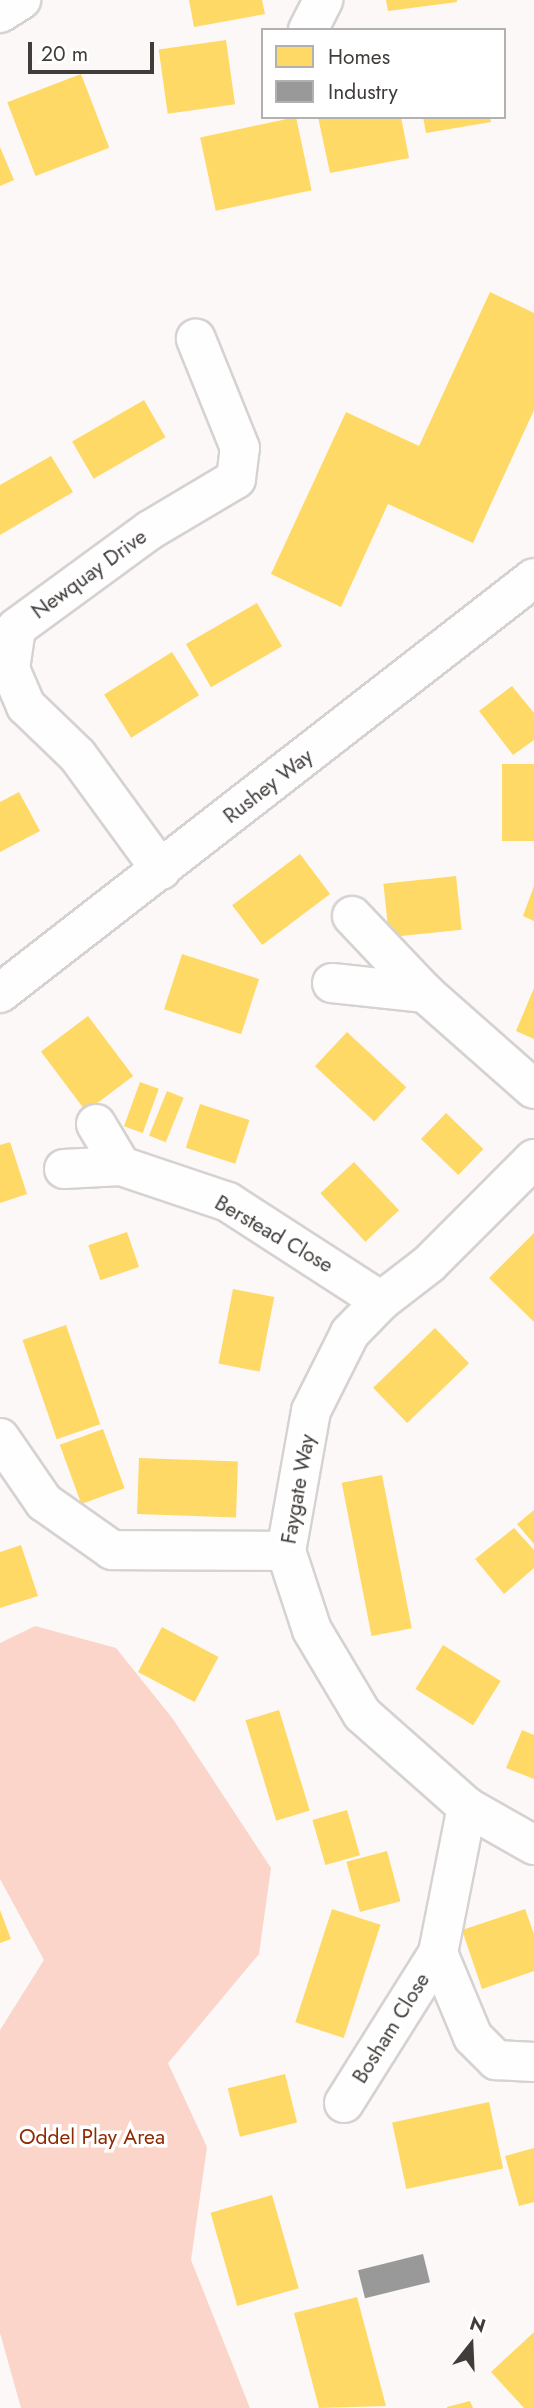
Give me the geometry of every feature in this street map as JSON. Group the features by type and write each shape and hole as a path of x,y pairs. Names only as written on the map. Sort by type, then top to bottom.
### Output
{"street":[{"path":"0,13 21,0"},
{"path":"308,28 323,0"},
{"name":"Newquay Drive","path":"161,870 77,755 26,706 10,702 8,627 150,530 236,479 240,448 196,339"},
{"name":"Rushey Way","path":"0,993 534,579"},
{"path":"352,916 425,993 534,1089"},
{"path":"332,983 425,993"},
{"path":"96,1124 121,1166"},
{"name":"Faygate Way","path":"534,1159 429,1264 381,1301 350,1333 311,1411 286,1551 312,1630 362,1714 467,1807 534,1845"},
{"name":"Berstead Close","path":"64,1169 121,1166 228,1202 381,1301"},
{"path":"0,1438 44,1502 112,1550 286,1551"},
{"name":"Bosham Close","path":"344,2103 438,1954 467,1807"},
{"name":"Bosham Close","path":"438,1954 473,2037 496,2060 534,2062"}],"green space":[{"name":"Oddel Play Area","path":"35,1626 116,1648 173,1719 271,1868 259,1954 168,2063 207,2147 191,2260 250,2408 21,2408 0,2333 0,2030 44,1960 0,1879 0,1643"}],"building: Homes":[{"path":"189,0 262,0 265,14 194,27"},
{"path":"386,0 457,0 457,2 388,11"},
{"path":"226,40 235,104 168,114 159,49"},
{"path":"81,74 109,148 36,176 7,102"},
{"path":"296,119 312,190 216,211 200,137"},
{"path":"318,119 401,119 409,158 330,173"},
{"path":"423,119 490,119 491,122 426,133"},
{"path":"0,147 14,180 0,186"},
{"path":"490,292 534,313 534,410 473,543 388,504 341,607 271,574 346,412 419,446"},
{"path":"144,400 166,437 94,479 72,442"},
{"path":"51,456 73,492 0,535 0,485"},
{"path":"257,603 282,646 211,687 186,644"},
{"path":"172,652 199,695 131,738 104,694"},
{"path":"512,686 534,713 534,740 513,755 479,711"},
{"path":"502,764 534,764 534,841 502,841"},
{"path":"19,792 40,831 0,852 0,802"},
{"path":"300,854 330,894 262,945 232,905"},
{"path":"456,876 462,930 389,937 383,884"},
{"path":"534,886 534,921 523,916"},
{"path":"182,954 259,979 241,1034 164,1009"},
{"path":"534,988 534,1039 516,1031"},
{"path":"88,1016 133,1076 86,1111 41,1052"},
{"path":"347,1032 406,1087 374,1122 315,1066"},
{"path":"140,1082 159,1089 143,1133 124,1126"},
{"path":"167,1091 184,1098 166,1142 149,1136"},
{"path":"200,1104 249,1120 235,1164 186,1148"},
{"path":"446,1113 483,1149 458,1175 421,1139"},
{"path":"10,1142 27,1194 0,1203 0,1145"},
{"path":"354,1162 399,1210 365,1242 320,1193"},
{"path":"127,1232 139,1267 100,1280 88,1245"},
{"path":"534,1233 534,1322 489,1278"},
{"path":"233,1289 274,1297 260,1372 218,1364"},
{"path":"66,1325 100,1424 57,1439 23,1340"},
{"path":"435,1328 469,1363 407,1423 373,1388"},
{"path":"103,1429 125,1488 81,1504 60,1445"},
{"path":"139,1458 238,1461 236,1517 137,1514"},
{"path":"382,1475 412,1628 372,1636 342,1483"},
{"path":"534,1510 534,1544 517,1524"},
{"path":"514,1528 534,1550 534,1568 504,1594 475,1559"},
{"path":"21,1545 38,1596 0,1608 0,1552"},
{"path":"162,1627 219,1657 195,1702 138,1672"},
{"path":"443,1645 501,1681 473,1725 415,1689"},
{"path":"279,1710 310,1810 276,1821 246,1720"},
{"path":"522,1730 534,1735 534,1779 506,1768"},
{"path":"347,1810 360,1855 325,1865 312,1820"},
{"path":"387,1851 400,1901 360,1912 346,1862"},
{"path":"332,1909 381,1925 344,2038 295,2022"},
{"path":"525,1909 534,1934 534,1971 482,1989 462,1930"},
{"path":"0,1910 11,1939 0,1943"},
{"path":"285,2074 297,2123 240,2137 228,2088"},
{"path":"489,2102 503,2169 406,2189 392,2123"},
{"path":"534,2148 534,2202 519,2206 505,2156"},
{"path":"272,2195 299,2288 237,2306 210,2213"},
{"path":"357,2297 386,2406 319,2408 294,2313"},
{"path":"534,2332 534,2408 524,2408 491,2372"},
{"path":"470,2401 473,2408 447,2408 447,2407"}],"building: Industry":[{"path":"423,2254 430,2282 365,2298 358,2270"}]}
